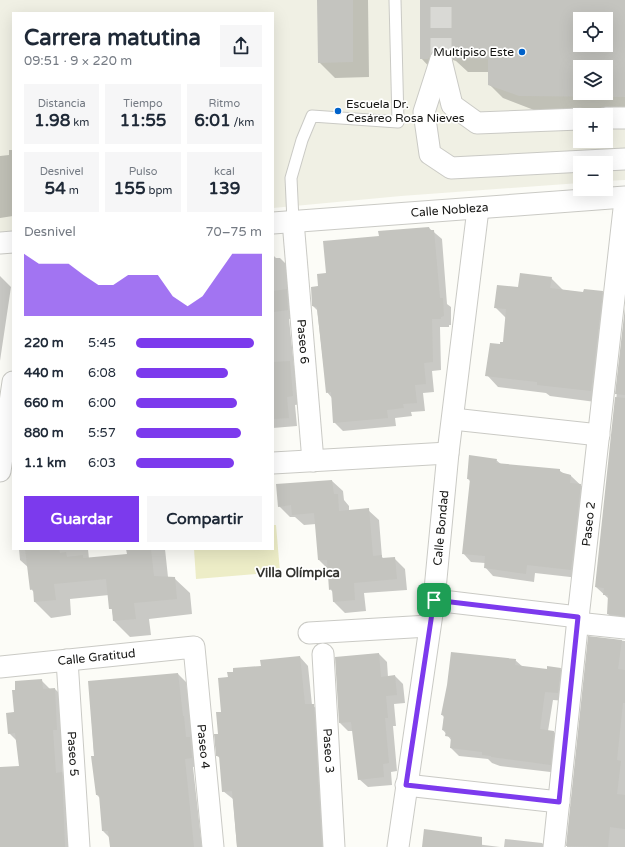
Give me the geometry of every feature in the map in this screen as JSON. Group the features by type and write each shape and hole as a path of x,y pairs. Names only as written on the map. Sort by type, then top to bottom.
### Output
{"street":[{"path":"573,119 477,123 452,105 441,59 424,112 430,154 451,168 625,159"},
{"path":"613,118 625,118"},
{"name":"Calle Nobleza","path":"283,222 478,209 625,197"},
{"name":"Paseo 2","path":"554,847 578,616 625,200"},
{"name":"Calle Bondad","path":"398,847 434,600 448,453 478,209"},
{"name":"Paseo 6","path":"283,222 313,461"},
{"path":"0,243 12,242"},
{"path":"5,463 12,392"},
{"path":"453,419 599,434"},
{"path":"274,464 448,453"},
{"path":"434,600 578,616 625,628"},
{"path":"578,616 625,614"},
{"path":"309,633 429,626"},
{"name":"Calle Gratitud","path":"0,667 194,647"},
{"name":"Paseo 4","path":"194,647 213,847"},
{"name":"Paseo 3","path":"323,654 334,847"},
{"name":"Paseo 5","path":"67,660 79,847"},
{"path":"406,785 559,802"}],"lane":[{"path":"283,222 291,178 302,140 312,116 398,122 395,0"}],"shaded area":[{"path":"0,0 625,0 625,180 613,181 613,156 573,156 573,184 401,196 274,208 274,12 12,12 12,231 0,232"}],"green space":[{"path":"274,525 276,525 280,572 196,579 194,550 274,550"}],"building":[{"path":"317,0 353,0 353,62 318,63"},
{"name":"Multipiso Este","path":"420,0 625,0 625,97 613,97 613,60 573,60 573,97 519,96 488,85 488,59 453,59 450,51 439,47 433,50 428,59 420,59"},
{"path":"429,227 430,230 434,230 440,298 443,298 444,316 441,317 441,319 432,319 433,362 424,363 426,384 415,385 417,403 403,404 404,408 387,410 388,418 333,423 331,392 326,393 317,307 312,306 311,287 318,286 317,274 326,273 323,241 379,236 378,231"},
{"path":"520,273 552,277 550,288 583,292 584,289 603,291 591,391 537,385 537,382 485,376 490,343 500,344 500,342 503,342 506,309 494,308 497,285 518,287"},
{"path":"287,289 288,310 274,312 274,291"},
{"path":"625,307 625,395 615,394"},
{"path":"290,361 293,396 287,397 289,418 274,419 274,362"},
{"path":"615,397 625,398 625,616 607,614 608,595 603,595 604,588 595,587"},
{"path":"469,455 497,459 496,463 560,469 560,472 571,475 570,483 581,484 571,570 527,565 526,574 484,568 485,556 462,554 470,479 467,479"},
{"path":"332,480 334,494 338,494 339,511 369,508 373,556 382,555 382,558 395,557 397,579 354,583 355,600 333,602 332,589 329,590 327,560 318,560 314,513 292,515 291,505 278,507 276,484"},
{"path":"25,550 59,550 60,553 66,552 67,557 83,555 83,558 127,554 126,550 151,550 154,576 175,577 177,599 134,603 136,619 113,621 112,609 109,609 106,579 54,584 56,600 34,602 33,589 30,590"},
{"path":"588,636 622,640 618,669 625,670 625,703 623,703 617,760 621,761 617,794 625,795 625,829 610,827 608,847 566,846"},
{"path":"451,652 516,659 515,665 547,669 547,666 561,668 558,693 545,692 540,729 554,731 551,765 491,757 482,755 482,752 450,748 451,737 445,736 446,731 442,730 444,715 441,715 447,685"},
{"path":"379,653 381,677 395,675 397,695 386,696 388,718 385,718 389,763 383,764 384,777 358,780 351,722 339,723 335,657"},
{"path":"300,656 305,704 314,704 322,847 237,847 232,791 222,792 219,756 216,756 214,734 218,734 216,712 221,712 218,678 228,677 227,672 233,672 233,668 261,666 260,660"},
{"path":"178,673 186,737 190,737 192,758 185,759 194,847 110,847 108,831 102,831 99,795 96,795 91,756 94,756 88,681"},
{"path":"42,679 43,689 55,688 57,730 53,730 56,773 62,772 65,847 0,847 0,767 19,766 15,733 8,734 6,713 14,712 12,690 15,690 15,681"},
{"path":"424,829 482,837 482,847 422,847"}],"tunnel":[{"path":"441,0 441,59"}],"place":[{"name":"Multipiso Este","path":"522,52"},
{"name":"Escuela Dr. Cesáreo Rosa Nieves","path":"338,111"}],"district":[{"name":"Villa Olímpica","path":"298,573"}],"route":[{"path":"434,600 578,617 559,802 406,785 434,600"}]}
